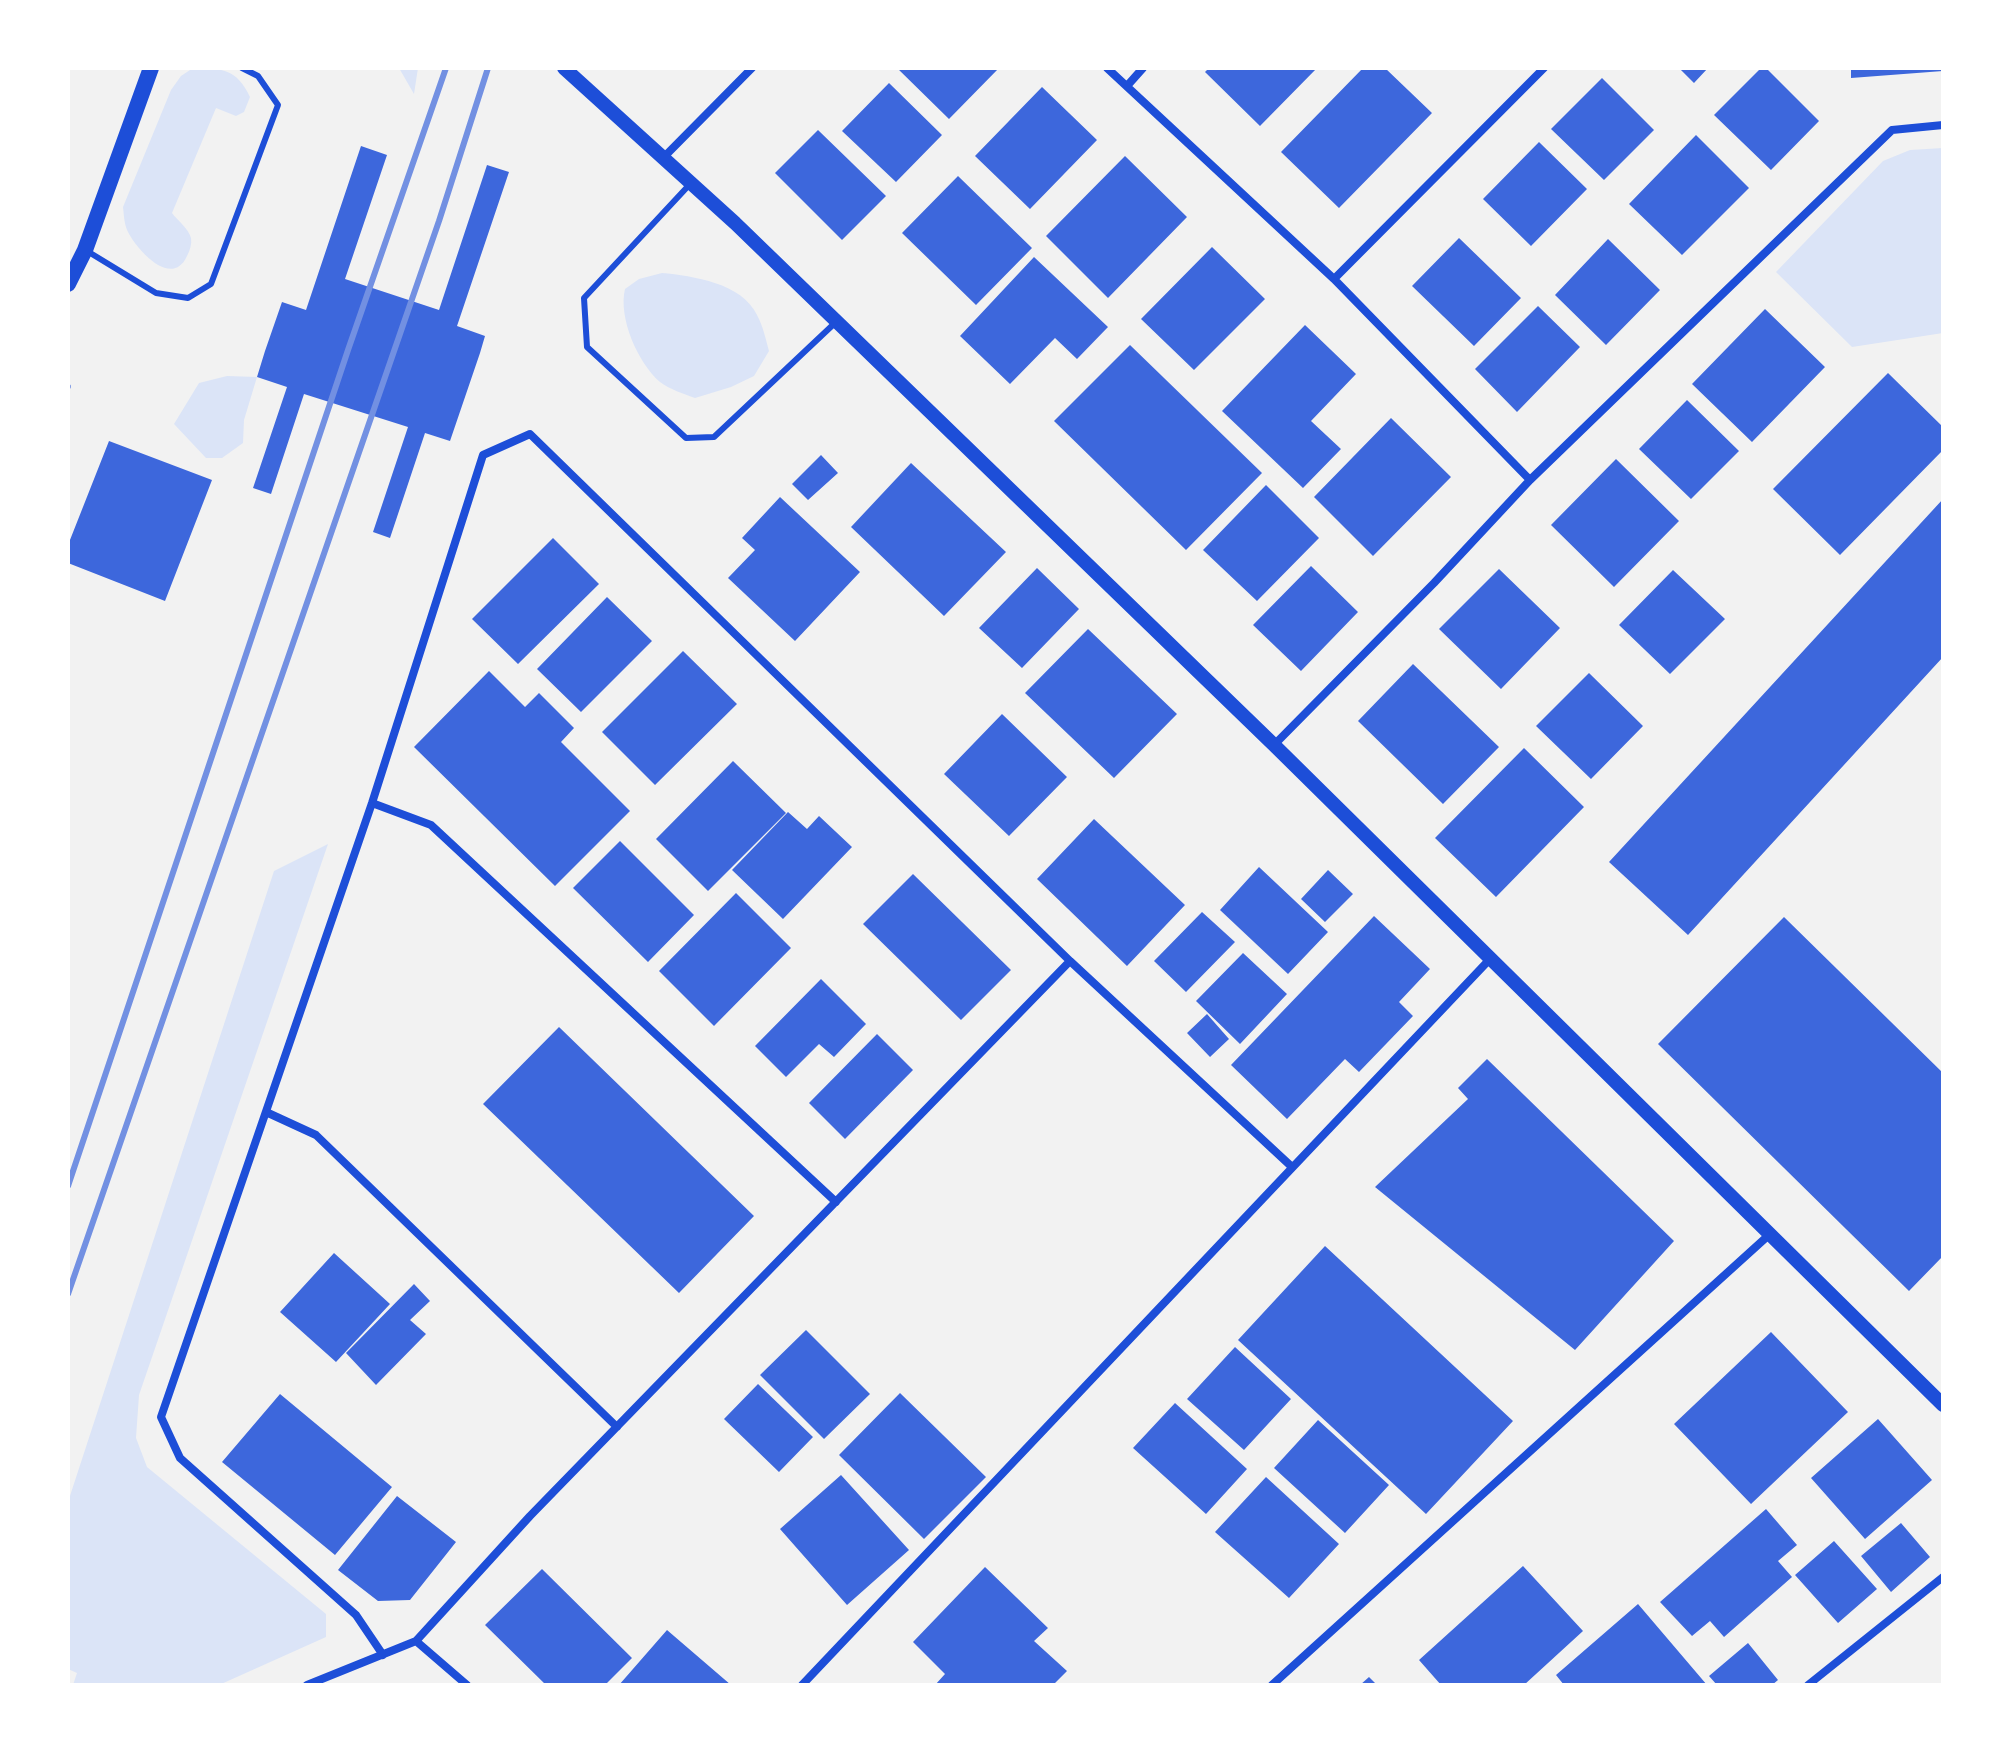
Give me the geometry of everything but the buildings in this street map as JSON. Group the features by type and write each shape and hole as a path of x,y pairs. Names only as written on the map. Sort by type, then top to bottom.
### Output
{"main road":[{"path":"70,274 85,250 151,68"}],"street":[{"path":"564,68 735,223 1274,745 1943,1405"},
{"path":"664,157 752,68"},
{"path":"1107,68 1334,279 1530,480"},
{"path":"1127,86 1143,68"},
{"path":"1334,279 1544,68"},
{"path":"1274,745 1434,583 1530,480 1892,130 1943,125"},
{"path":"383,1655 356,1615 180,1458 161,1417 372,803 483,455 530,434 1070,961 1292,1167"},
{"path":"372,803 431,825 836,1202"},
{"path":"802,1685 1490,959"},
{"path":"307,1685 416,1641 530,1516 1070,961"},
{"path":"266,1112 316,1135 617,1427"},
{"path":"1272,1685 1770,1234"},
{"path":"1808,1685 1943,1577"},
{"path":"416,1641 467,1685"}],"lane":[{"path":"85,250 156,293 188,298 211,284 278,105 258,76 242,68"},
{"path":"691,183 584,298 587,347 686,438 714,437 836,322"}],"shaded area":[{"path":"193,68 228,72 240,81 250,97 244,112 236,116 216,108 172,213 190,235 190,249 181,265 173,269 164,268 147,256 133,240 126,226 123,207 171,90 181,76"},
{"path":"399,68 418,68 414,94"},
{"path":"1943,148 1943,333 1852,347 1776,272 1883,161 1910,150"},
{"path":"662,273 716,283 729,288 750,304 761,324 769,351 754,376 695,398 668,387 652,374 637,352 627,326 625,289 639,279"},
{"path":"227,376 257,377 244,420 243,443 222,458 206,458 174,424 199,383"},
{"path":"328,844 139,1395 136,1438 147,1467 326,1614 326,1637 219,1685 73,1685 77,1673 68,1669 68,1502 274,871"}],"railway":[{"path":"68,1186 348,350 446,68"},
{"path":"68,1294 439,221 488,68"}]}
